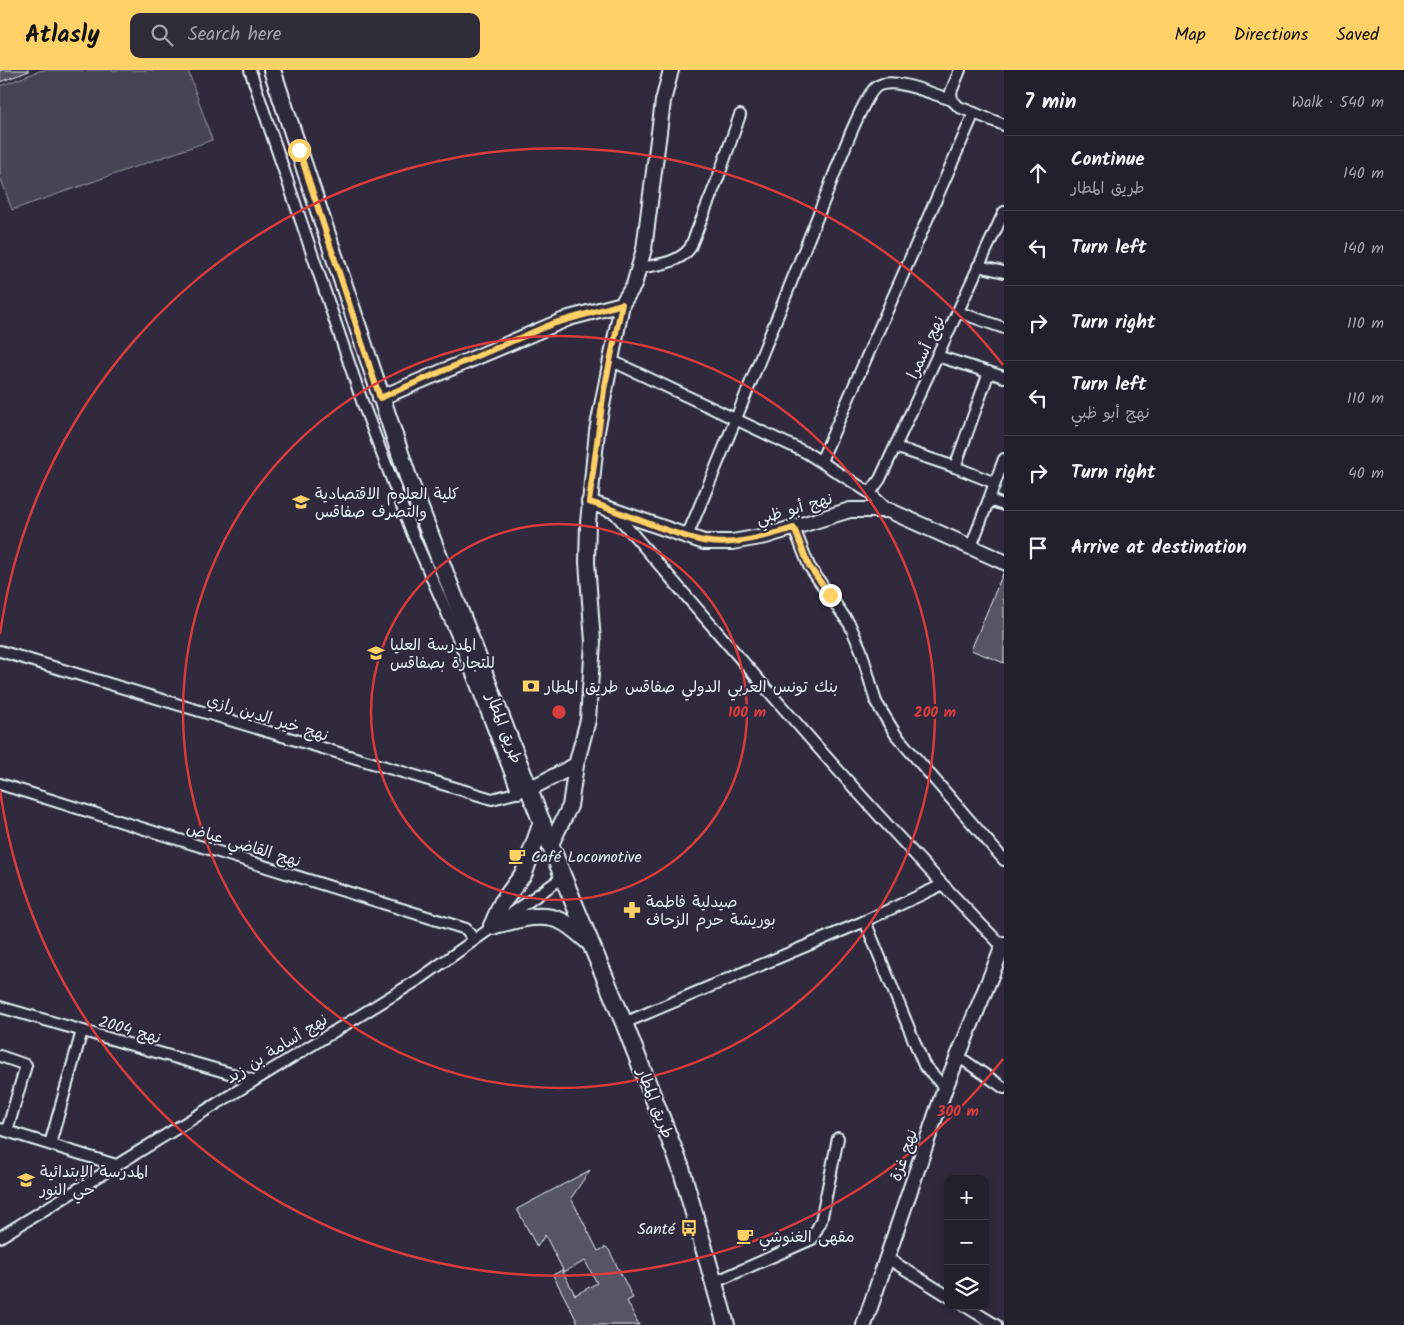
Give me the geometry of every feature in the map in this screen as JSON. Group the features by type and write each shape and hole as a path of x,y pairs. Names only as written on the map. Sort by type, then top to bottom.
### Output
{"main road":[{"name":"طريق المطار","path":"272,70 380,398 523,791 542,822 681,1168 726,1325"},
{"path":"492,926 502,903 524,873 542,822"},
{"path":"492,926 527,918 551,918 562,921 590,943"}],"street":[{"path":"250,70 364,404 413,535 523,791 576,765"},
{"path":"551,844 570,806 576,765 588,720 593,642 587,562 589,502 598,422 622,304 634,285 639,268 651,207 663,101 671,70"},
{"path":"952,100 951,92 960,70"},
{"path":"687,536 736,420 846,144 872,92 885,82 897,83 952,100 959,107 1004,125"},
{"path":"821,461 974,113"},
{"path":"639,268 676,259 684,255 690,248 718,178 740,115"},
{"name":"نهج أسمرا","path":"870,493 880,479 1004,212"},
{"path":"978,266 1004,272"},
{"path":"364,404 552,324 622,304"},
{"path":"958,312 1004,328"},
{"path":"937,356 1004,377"},
{"path":"610,360 821,461 870,493 888,510"},
{"path":"955,467 989,372"},
{"path":"895,447 955,467 995,484"},
{"path":"971,547 1004,459"},
{"path":"988,500 1004,506"},
{"name":"نهج أبو ظبي","path":"589,502 611,508 704,542 732,542 766,536 850,510 888,510 1004,562"},
{"path":"611,508 745,664 942,885 1003,945"},
{"path":"794,528 809,566 850,625 861,650 876,702 884,717 903,742 1004,860"},
{"name":"نهج خير الدين رازي","path":"0,651 492,799 523,791"},
{"name":"نهج القاضي عياض","path":"0,784 466,929 474,940"},
{"name":"نهج أسامة بن زيد","path":"0,1237 421,978 563,877"},
{"path":"624,1023 865,922 942,885"},
{"path":"865,922 924,1065 945,1088"},
{"name":"نهج غزة","path":"864,1325 945,1088 1003,945"},
{"name":"نهج 2004","path":"0,1007 253,1080"},
{"path":"50,1144 82,1031"},
{"path":"0,1056 26,1066 3,1130 116,1165"},
{"path":"958,1056 1004,1088"},
{"path":"715,1282 812,1239 821,1221 838,1138"},
{"path":"887,1258 944,1294"},
{"path":"972,1310 996,1325"}],"shaded area":[{"path":"42,70 188,70 212,140 12,210 0,176 0,86"}],"building":[{"path":"0,70 29,70 29,71 0,82"},
{"path":"1004,571 1004,663 971,650"},
{"path":"590,1170 571,1198 598,1251 606,1247 609,1250 633,1298 627,1301 639,1325 579,1325 553,1275 562,1270 575,1295 597,1283 585,1261 564,1272 545,1235 537,1247 517,1209"}],"place":[{"name":"كلية العلوم الاقتصادية والتصرف صفاقس","path":"301,502"},
{"name":"المدرسة العليا للتجارة بصفاقس","path":"376,653"},
{"name":"بنك تونس العربي الدولي صفاقس طريق المطار","path":"531,686"},
{"name":"Café Locomotive","path":"517,856"},
{"name":"صيدلية فاطمة بوريشة حرم الزحاف","path":"632,910"},
{"name":"المدرسة الإبتدائية حي النور","path":"26,1180"},
{"name":"Santé","path":"689,1228"},
{"name":"مقهى الغنوشي","path":"745,1236"}],"route":[{"path":"299,150 380,398 552,324 622,304 597,431 589,502 611,508 704,542 732,542 766,536 794,528 809,566 830,595"}]}
